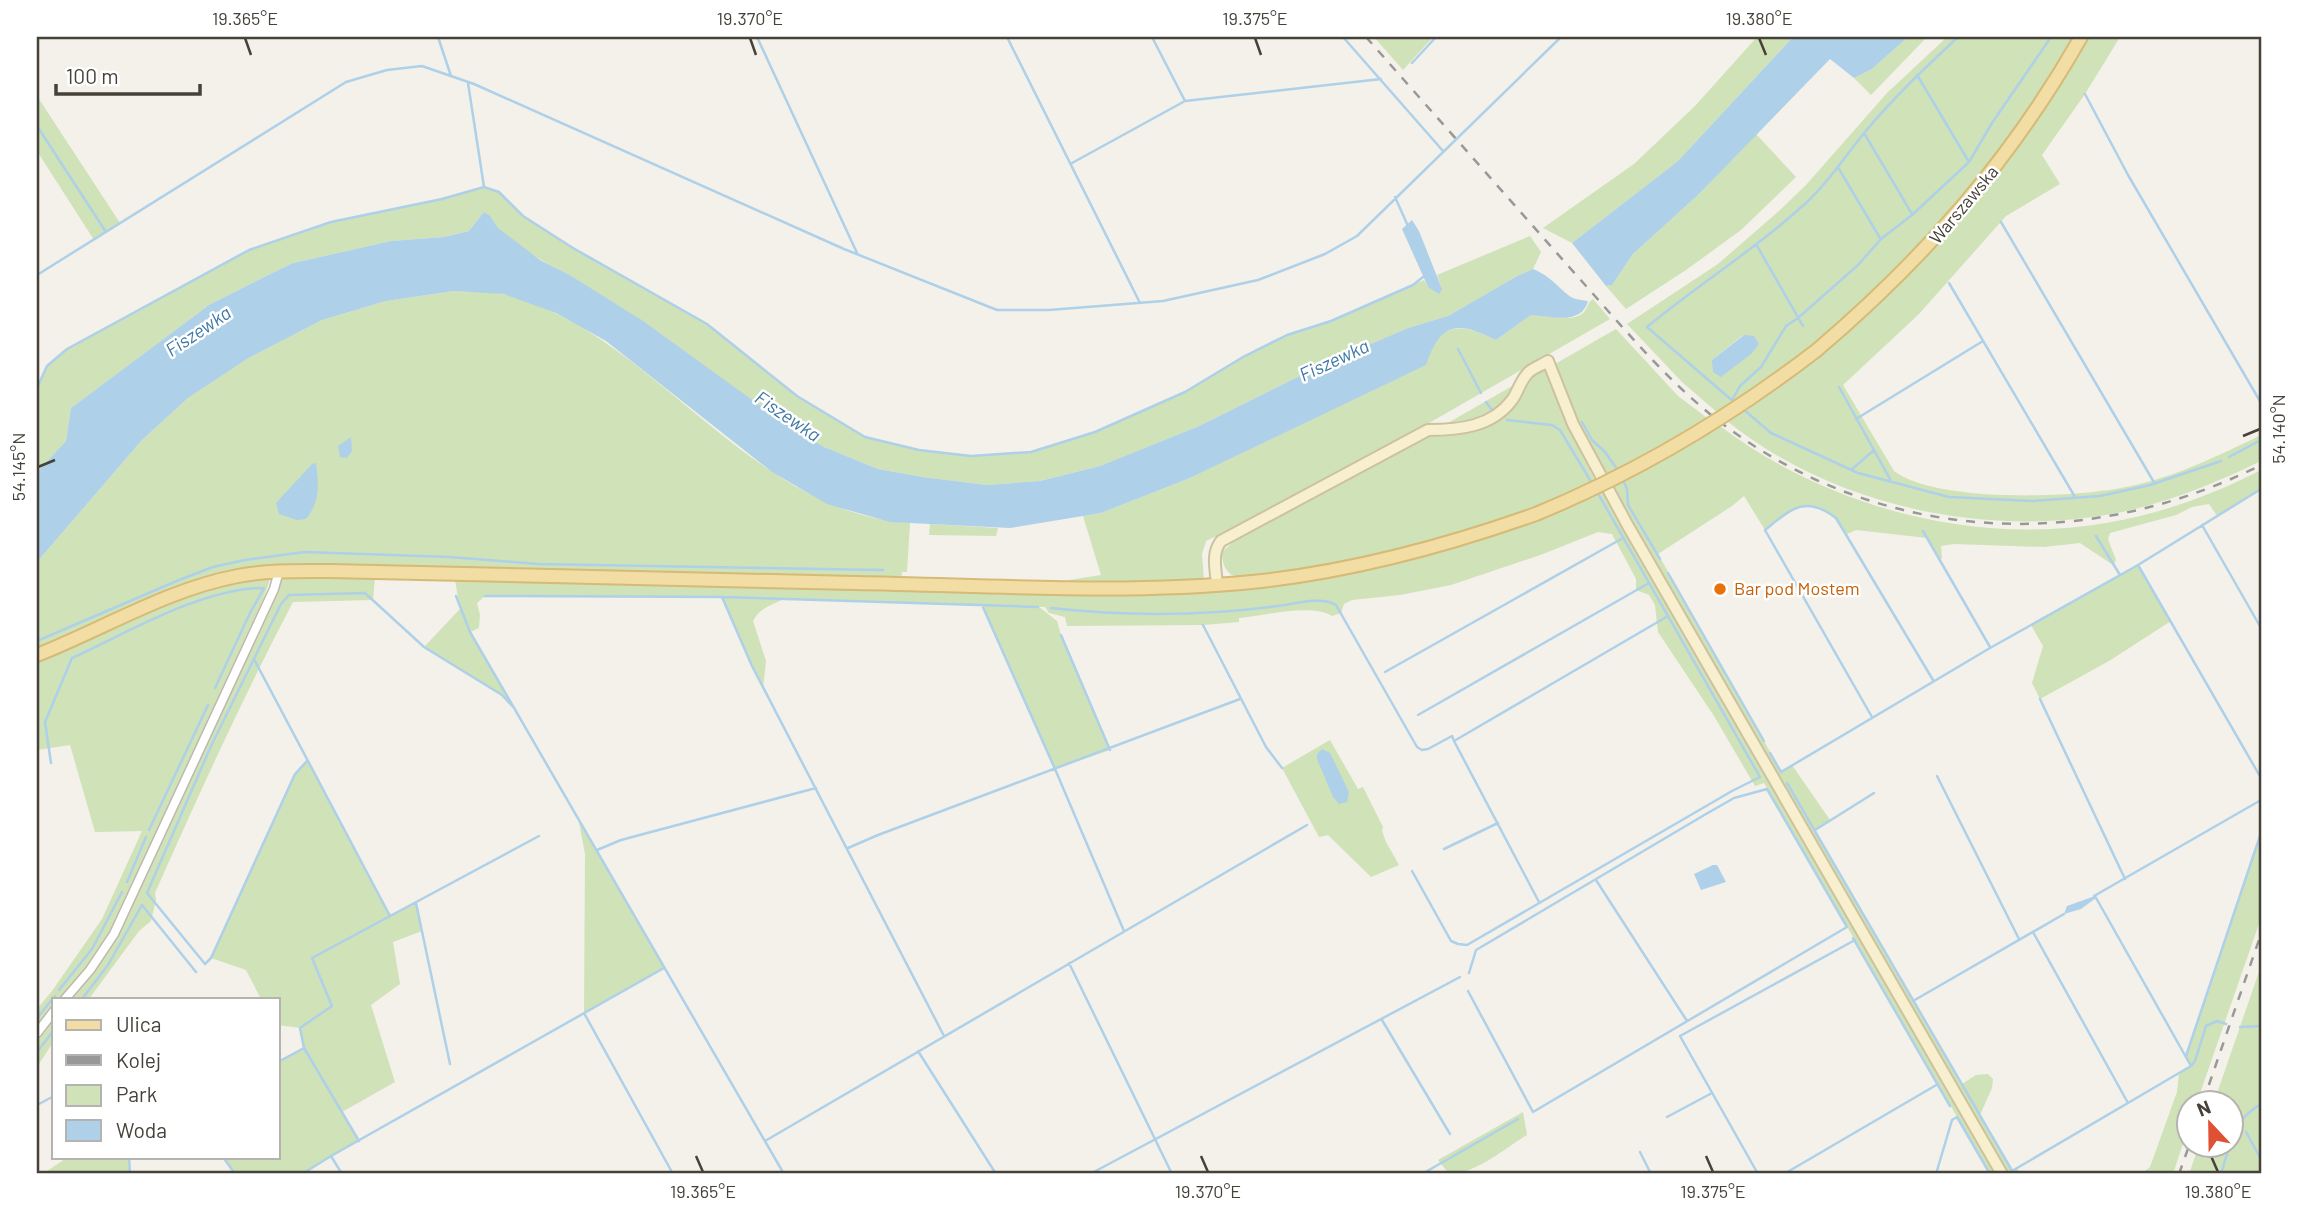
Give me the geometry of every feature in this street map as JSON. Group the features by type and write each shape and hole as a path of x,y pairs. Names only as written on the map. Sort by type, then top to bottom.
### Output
{"main road":[{"name":"Warszawska","path":"37,655 204,584 279,571 1059,587 1217,585 1292,577 1385,561 1461,540 1536,513 1614,480 1684,442 1751,400 1817,350 1901,275 1967,203 2036,111 2081,37"}],"street":[{"path":"1217,585 1214,555 1216,547 1222,541 1428,430 1455,429 1486,421 1512,401 1527,373 1548,361 1573,425 1628,526 2002,1174"},
{"path":"66,998 90,970 114,934 274,589 279,571"},
{"path":"37,1033 52,1014"}],"green space":[{"path":"1374,37 1433,37 1403,70"},
{"path":"1757,37 1793,37 1678,161 1572,243 1543,228 1634,164 1695,106"},
{"path":"1908,37 1927,37 1871,95 1854,78 1872,69"},
{"path":"1947,37 2075,37 2037,101 1973,188 1872,296 1797,360 1719,414 1682,382 1627,324 1718,264 1779,211 1806,185 1887,93","holes":["1743,335 1759,344 1733,368 1712,360"]},
{"path":"2087,37 2120,37 2085,94 2042,155 2060,184 2006,216 1919,314 1843,385 1894,471 1914,481 1941,489 2007,495 2103,491 2144,483 2178,472 2261,435 2261,461 2196,490 2127,511 2075,519 2023,521 1970,518 1917,509 1865,495 1816,476 1770,451 1727,421 1834,342 1884,298 1931,251 1975,202 2015,149 2053,95"},
{"path":"37,96 120,223 94,240 37,151"},
{"path":"1756,134 1796,177 1741,230 1626,309 1606,286 1612,285 1633,254 1698,195"},
{"path":"484,187 499,192 523,216 573,248 707,324 797,396 865,437 919,450 971,456 1031,452 1095,432 1185,392 1243,357 1287,335 1331,321 1424,280 1428,287 1442,289 1437,275 1530,236 1541,252 1533,269 1448,316 1408,328 1324,364 1199,426 1100,466 1040,481 987,485 878,469 824,447 780,420 568,274 522,248 505,235 484,212 469,231 444,237 391,241 293,263 209,305 71,408 66,441 37,472 37,388 47,366 67,349 249,250 331,222 442,199"},
{"path":"454,291 490,292 511,296 559,315 616,350 774,473 817,497 862,515 910,523 907,572 902,572 901,579 255,568 37,649 37,562 142,440 188,398 247,359 322,320 386,301"},
{"path":"1593,299 1610,319 1304,495 1206,541 1202,554 1204,581 1065,583 1101,575 1083,516 1101,513 1190,478 1425,365 1437,340 1452,329 1471,330 1496,340 1531,315 1565,318 1578,316"},
{"path":"1616,329 1678,396 1710,420 1606,477 1580,427 1555,364"},
{"path":"1545,369 1596,482 1485,526 1398,551 1255,577 1238,577 1225,568 1222,552 1235,540 1421,440 1431,436 1479,431 1494,423 1518,402 1534,375"},
{"path":"1514,385 1501,402 1486,414 1446,424"},
{"path":"1720,426 1807,479 1854,498 1903,513 1954,524 2005,529 2056,529 2126,519 2186,502 2261,470 2261,489 2217,516 2209,504 2110,533 2108,539 2116,560 2113,565 2080,543 2044,547 1954,544 1941,546 1940,560 1927,538 1856,530 1847,534 1837,520 1818,506 1799,508 1765,530 1744,496 1658,554 1781,771 1792,765 1830,820 1814,830 1962,1084 1976,1075 1988,1074 1993,1079 1992,1088 1980,1115 2012,1170 2017,1168 2020,1174 2009,1174 1610,486"},
{"path":"1602,490 1997,1174 1990,1174 1764,783 1755,786 1714,716 1658,632 1655,605 1649,595 1636,590 1636,579 1612,534 1598,532 1451,585 1400,595 1352,600 1344,604 1341,613 1332,616 1323,612 1300,610 1239,618 1239,622 1203,625 1067,626 1065,617 1049,613 1045,607 1039,607 1057,621 1110,750 1055,769 982,605 784,599 762,610 753,621 766,661 763,688 722,597 485,596 477,603 479,628 470,632 515,709 502,695 424,647 460,609 455,580 1163,592 1407,560 1512,528"},
{"path":"930,524 998,528 996,536 929,535"},
{"path":"2138,565 2171,621 2109,661 2040,699 2032,683 2043,646 2031,625"},
{"path":"282,575 375,577 373,600 293,602 222,746 155,893 151,921 139,931 90,998 73,998 95,972 128,914"},
{"path":"271,576 263,600 110,932 77,980 60,998 52,998 52,1007 37,1025 37,1009 102,919 142,831 95,832 70,745 37,750 37,660 208,588"},
{"path":"1330,740 1358,789 1363,787 1383,827 1386,842 1399,865 1371,877 1328,835 1319,837 1282,768"},
{"path":"307,761 390,916 416,902 422,931 393,942 400,984 371,1005 395,1082 342,1112 359,1141 302,1174 235,1174 224,1158 280,1158 280,1061 304,1048 300,1028 280,1025 280,998 260,998 246,970 211,958 295,774"},
{"path":"578,817 665,967 584,1013 585,854"},
{"path":"2261,833 2261,918 2202,1088 2177,1088 2179,1073 2191,1066 2186,1056"},
{"path":"2261,966 2261,1174 2189,1174 2195,1158 2246,1158 2246,1088 2219,1088"},
{"path":"52,1021 52,1044 37,1067 37,1040"},
{"path":"2176,1095 2176,1158 2178,1158 2173,1174 2141,1174 2150,1167"},
{"path":"1523,1112 1527,1135 1490,1160 1469,1170 1449,1174 1438,1160"},
{"path":"66,1158 129,1158 130,1174 37,1174 37,1171 44,1173"}],"water":[{"path":"1793,37 1908,37 1872,69 1854,78 1830,59 1698,195 1633,254 1612,285 1606,286 1572,243 1678,161"},
{"name":"Fiszewka","path":"484,212 498,228 540,260 568,274 643,321 780,420 824,447 878,469 987,485 1040,481 1100,466 1199,426 1324,364 1408,328 1448,316 1533,269 1571,297 1588,301 1579,314 1572,317 1531,315 1496,340 1471,330 1452,329 1438,340 1426,365 1190,478 1101,513 1010,528 890,522 827,504 772,472 606,341 556,313 504,294 454,291 386,301 322,320 247,359 188,398 142,440 37,562 37,472 66,441 71,408 209,305 293,263 391,241 444,237 469,231"},
{"path":"1412,220 1442,289 1439,294 1428,287 1402,229"},
{"path":"1744,335 1754,336 1759,344 1751,354 1721,377 1713,372 1712,360"},
{"path":"351,437 352,451 347,458 340,457 338,446"},
{"path":"316,463 317,493 314,506 306,519 297,520 279,514 276,503 312,464"},
{"path":"1322,749 1330,753 1349,792 1347,802 1339,804 1333,797 1317,759 1317,754"},
{"path":"1717,865 1726,882 1701,890 1694,874"},
{"path":"2095,896 2096,898 2081,909 2064,914 2067,906"}],"waterway":[{"path":"438,37 451,76"},
{"path":"757,37 857,253"},
{"path":"1007,37 1140,303"},
{"path":"1152,37 1185,101"},
{"path":"1343,37 1443,151"},
{"path":"1412,63 1436,37"},
{"path":"37,275 346,82 387,70 422,66 474,84 844,249 997,310 1049,310 1163,301 1258,280 1325,254 1357,236 1561,37"},
{"path":"1735,403 1647,327 1807,202 1887,107 1958,37"},
{"path":"1732,400 1740,386 1761,367 1786,326 1858,265 1881,239 1912,215 1969,162 1992,123 2051,37"},
{"path":"1917,75 1969,162"},
{"path":"1072,163 1185,101 1381,79"},
{"path":"468,83 484,187"},
{"path":"2085,94 2128,175 2261,403"},
{"path":"37,126 106,232"},
{"path":"1864,133 1912,214"},
{"path":"1839,169 1880,238"},
{"path":"37,388 47,366 67,349 249,250 331,222 442,199 484,187 499,192 523,216 573,248 707,324 797,396 865,437 919,450 971,456 1031,452 1095,432 1185,392 1243,357 1287,335 1331,321 1413,285 1423,277"},
{"path":"1395,197 1408,226"},
{"path":"2001,222 2155,484"},
{"path":"1756,244 1803,326"},
{"path":"1949,283 2075,497"},
{"path":"1856,419 1983,341"},
{"path":"1458,349 1481,393"},
{"path":"1839,387 1890,479"},
{"path":"1486,402 1492,410"},
{"path":"1743,409 1771,433 1858,473 1949,497 2032,501 2100,496 2150,485 2221,461"},
{"path":"1507,420 1552,425 1560,430 1593,485"},
{"path":"1582,422 1592,440 1605,452 1619,472"},
{"path":"2229,457 2261,440"},
{"path":"1851,470 1874,450"},
{"path":"1622,478 1627,489 1628,505 1660,559"},
{"path":"1770,753 1781,772 1990,648 2138,565 2261,489"},
{"path":"1412,871 1451,941 1467,945 1760,777 1596,490"},
{"path":"1872,717 1765,530 1790,511 1807,506 1815,507 1836,518 1933,680"},
{"path":"2202,525 2261,628"},
{"path":"1923,531 1990,647"},
{"path":"2096,536 2120,575"},
{"path":"1385,672 1623,538"},
{"path":"37,641 213,567 305,552 450,557 538,564 883,570"},
{"path":"2138,565 2261,778"},
{"path":"1668,573 1764,741"},
{"path":"1418,715 1649,583"},
{"path":"51,763 45,722 72,658 191,603 216,595 264,588 215,688"},
{"path":"307,761 295,774 211,958 205,964 147,893 211,746 281,604 289,595 365,593 424,647 502,695 515,709"},
{"path":"456,596 470,632 784,1174"},
{"path":"485,596 722,597 1038,607"},
{"path":"722,597 752,666 944,1036"},
{"path":"1051,608 1164,614 1222,612 1307,601 1330,602 1336,605 1417,747 1422,750 1452,736 1454,741 1668,616"},
{"path":"982,605 1124,931"},
{"path":"1203,625 1266,747 1282,768"},
{"path":"1061,635 1110,750"},
{"path":"254,659 390,916"},
{"path":"848,848 1240,699"},
{"path":"2040,699 2125,879"},
{"path":"149,830 208,705"},
{"path":"1454,741 1539,902"},
{"path":"1937,776 2019,939"},
{"path":"1787,783 2014,1174"},
{"path":"597,850 621,840 816,788"},
{"path":"1468,991 1533,1112 1847,927 1767,789 1734,798 1476,950 1469,973"},
{"path":"1815,830 1874,793"},
{"path":"2094,896 2261,800"},
{"path":"1444,849 1498,823"},
{"path":"765,1141 1307,825"},
{"path":"2186,1056 2261,833"},
{"path":"280,1061 304,1048 300,1028 332,1006 312,958 539,836"},
{"path":"127,882 146,837"},
{"path":"1596,880 1687,1021"},
{"path":"59,990 92,949 122,892"},
{"path":"2095,896 2191,1066"},
{"path":"416,903 450,1064"},
{"path":"83,998 108,965 142,905 196,972"},
{"path":"1913,1001 2064,914"},
{"path":"2033,932 2128,1103"},
{"path":"1853,938 1950,1106"},
{"path":"1758,1174 1680,1036 1855,940"},
{"path":"1069,963 1172,1174"},
{"path":"342,1174 331,1156 664,968"},
{"path":"1090,1174 1460,977"},
{"path":"37,1018 52,1000"},
{"path":"584,1013 673,1174"},
{"path":"1382,1020 1450,1134"},
{"path":"2012,1171 2191,1066 2206,1026 2217,1021 2226,1024"},
{"path":"2240,1027 2261,1026"},
{"path":"37,1052 52,1033"},
{"path":"304,1048 359,1141"},
{"path":"918,1051 996,1174"},
{"path":"1784,1174 1938,1084"},
{"path":"1667,1117 1712,1093"},
{"path":"37,1105 52,1097"},
{"path":"2246,1116 2261,1104"},
{"path":"1936,1174 1952,1120 1957,1117 1990,1174"},
{"path":"1422,1174 1518,1119"},
{"path":"2246,1132 2261,1159"},
{"path":"1640,1152 1651,1174"},
{"path":"302,1174 331,1156"},
{"path":"129,1158 130,1174"},
{"path":"224,1158 235,1174"},
{"path":"2221,1174 2226,1158"}],"railway":[{"path":"1366,37 1660,368 1720,422 1782,463 1847,493 1915,513 1984,523 2054,523 2124,513 2193,494 2261,465"},
{"path":"2208,1088 2261,934"},
{"path":"2179,1174 2185,1158"}],"place":[{"name":"Bar pod Mostem","path":"1720,589"}]}
